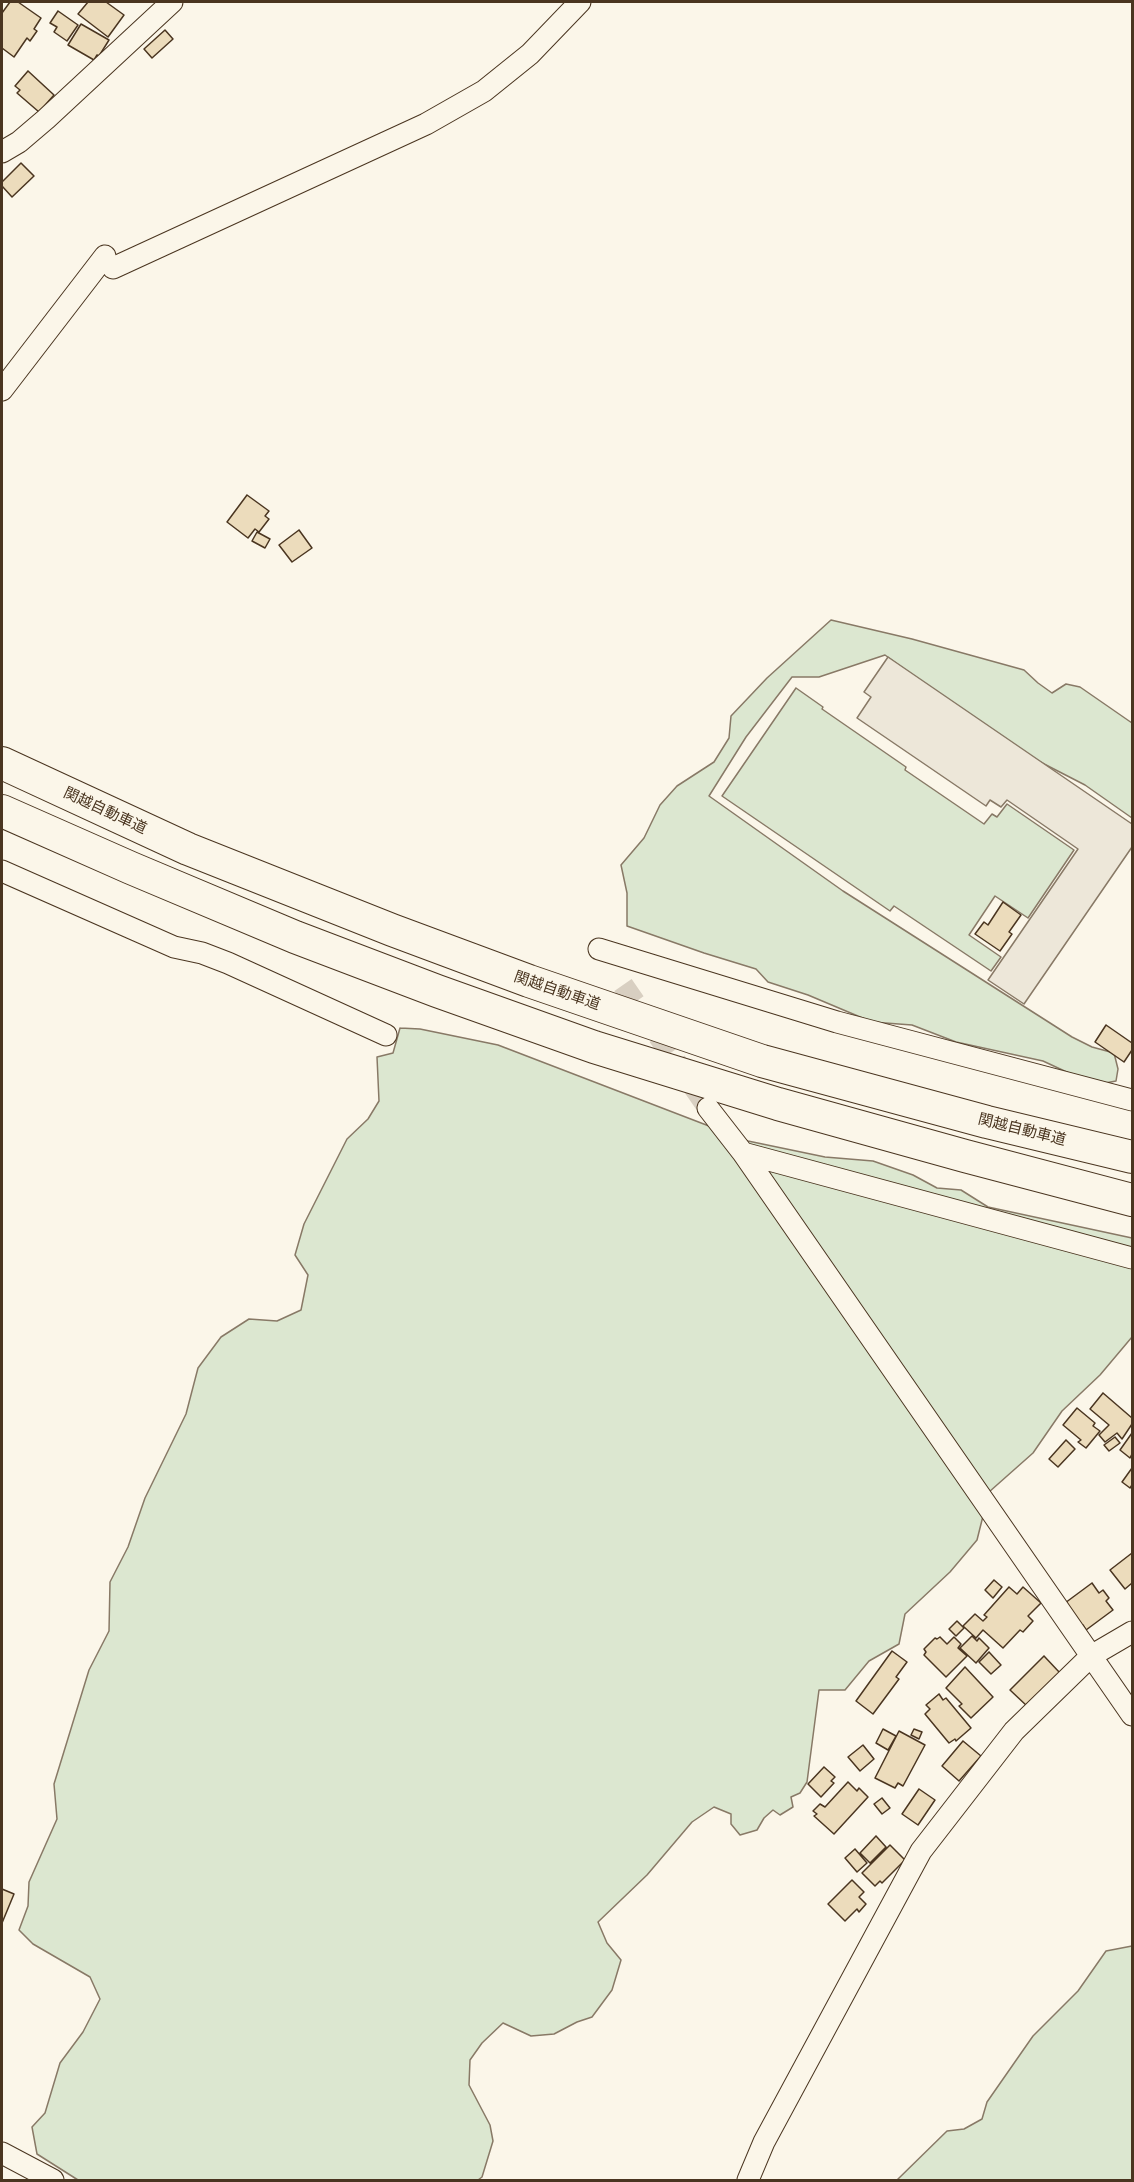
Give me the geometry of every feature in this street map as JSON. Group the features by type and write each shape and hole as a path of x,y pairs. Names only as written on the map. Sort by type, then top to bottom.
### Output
{"highway":[{"name":"関越自動車道","path":"2,764 188,849 381,926 529,981 762,1061 987,1122 1132,1157"},
{"path":"2,811 295,937 437,992 594,1047 800,1110 1132,1200"}],"street":[{"path":"2,152 20,142 172,2"},
{"path":"2,390 109,262 426,124 484,91 530,54 580,2"},
{"path":"2,871 174,947 202,953 228,963 386,1035"},
{"path":"598,949 848,1025 1132,1100"},
{"path":"708,1108 743,1153 1132,1715"},
{"path":"743,1153 1132,1258"},
{"path":"748,2181 764,2142 921,1851 1014,1731 1091,1656 1132,1632"},
{"path":"2,2153 53,2181"}],"green space":[{"path":"831,620 912,639 1024,670 1052,693 1066,684 1080,687 1132,723 1132,818 1085,785 1013,748 885,655 819,677 792,677 746,737 709,796 843,891 1072,1037 1092,1047 1114,1053 1118,1069 1116,1081 1100,1084 1086,1081 1043,1061 956,1042 912,1025 872,1022 808,995 768,982 756,969 627,926 627,893 621,865 644,838 660,805 677,786 714,762 729,738 731,716 767,678"},
{"path":"796,688 823,707 822,709 906,767 905,770 984,824 992,814 997,817 1007,804 1074,850 1028,918 995,896 969,935 1001,957 991,971 894,906 890,911 722,796"},
{"path":"400,1028 420,1029 498,1045 748,1141 825,1157 873,1161 913,1175 937,1188 961,1190 988,1207 1132,1238 1132,1337 1100,1375 1062,1411 1033,1453 989,1492 977,1540 950,1572 905,1614 899,1644 869,1661 845,1690 819,1690 807,1782 800,1793 791,1797 793,1807 780,1815 773,1810 764,1818 757,1830 740,1835 731,1824 731,1814 714,1807 692,1822 647,1875 598,1922 607,1943 621,1960 612,1990 592,2017 554,2034 531,2036 503,2023 482,2043 470,2060 469,2085 490,2125 493,2141 482,2177 478,2180 78,2180 37,2154 32,2127 45,2113 60,2063 83,2032 100,1999 90,1977 33,1944 19,1930 28,1906 29,1882 57,1819 54,1784 89,1670 109,1631 110,1582 128,1547 145,1498 186,1414 198,1368 221,1337 249,1319 277,1321 301,1310 308,1275 295,1255 304,1224 347,1139 368,1119 379,1101 377,1057 393,1053"},
{"path":"1132,1946 1132,2180 897,2180 947,2131 964,2129 982,2119 987,2102 1033,2036 1078,1991 1106,1951"}],"shaded area":[{"path":"888,657 1132,824 1132,847 1024,1004 988,980 1078,849 1007,800 1001,807 990,800 986,806 857,718 871,697 864,692"}],"building":[{"path":"10,2 18,2 41,18 34,29 37,31 30,41 27,38 14,57 2,48 2,13"},
{"path":"88,2 106,2 124,15 108,37 78,14"},
{"path":"58,11 78,25 67,41 54,32 57,27 50,23"},
{"path":"81,24 109,40 94,60 68,45"},
{"path":"165,30 173,39 152,58 144,49"},
{"path":"28,71 54,95 39,112 17,93 20,90 15,86"},
{"path":"21,163 34,176 12,197 2,186 2,182"},
{"path":"247,495 269,511 265,516 269,519 259,532 255,529 248,538 227,522"},
{"path":"299,530 312,548 292,562 279,545"},
{"path":"257,532 270,539 265,548 252,541"},
{"path":"1003,902 1021,915 1000,951 975,934 984,922 988,925"},
{"path":"1106,1025 1132,1043 1132,1050 1124,1062 1095,1042"},
{"path":"1103,1393 1132,1418 1132,1424 1122,1439 1117,1433 1105,1442 1099,1435 1109,1425 1090,1409"},
{"path":"1077,1408 1095,1423 1093,1426 1100,1431 1086,1448 1078,1442 1081,1440 1063,1425"},
{"path":"1132,1433 1132,1454 1130,1458 1120,1450"},
{"path":"1115,1437 1120,1443 1109,1451 1104,1445"},
{"path":"1066,1440 1075,1449 1058,1467 1049,1459"},
{"path":"1132,1468 1132,1485 1130,1488 1122,1482"},
{"path":"1132,1553 1132,1583 1125,1589 1110,1570"},
{"path":"994,1580 1002,1587 993,1598 985,1590"},
{"path":"1092,1583 1099,1593 1103,1590 1109,1598 1106,1601 1113,1610 1086,1630 1083,1625 1081,1627 1065,1603"},
{"path":"1009,1587 1017,1594 1023,1587 1041,1603 1028,1616 1033,1621 1023,1632 1020,1630 1003,1648 983,1630 976,1638 963,1626 975,1614 983,1621 987,1617 984,1615"},
{"path":"957,1621 964,1628 956,1636 949,1629"},
{"path":"972,1636 977,1641 979,1638 989,1648 976,1663 960,1648"},
{"path":"940,1637 947,1644 954,1637 961,1644 958,1648 967,1656 946,1677 924,1655 926,1652 924,1649 935,1638"},
{"path":"892,1651 907,1662 896,1677 899,1679 873,1714 856,1701"},
{"path":"989,1652 1001,1665 991,1674 979,1662"},
{"path":"1044,1656 1060,1673 1027,1706 1010,1690"},
{"path":"965,1667 993,1697 971,1718 959,1706 962,1704 946,1688"},
{"path":"939,1694 943,1700 946,1698 971,1728 956,1741 955,1739 949,1743 925,1714 930,1709 926,1705"},
{"path":"883,1729 896,1736 888,1750 876,1743"},
{"path":"914,1729 922,1732 919,1739 911,1735"},
{"path":"899,1731 925,1745 903,1786 898,1783 895,1788 875,1778"},
{"path":"963,1741 981,1756 959,1781 942,1766"},
{"path":"863,1745 874,1759 860,1771 848,1757"},
{"path":"824,1767 835,1777 831,1781 834,1783 821,1797 808,1784"},
{"path":"848,1782 868,1797 834,1834 814,1816 817,1814 813,1811 820,1804 825,1807"},
{"path":"919,1789 935,1800 918,1825 902,1814"},
{"path":"882,1798 890,1808 882,1814 874,1804"},
{"path":"876,1836 886,1847 870,1863 860,1853"},
{"path":"890,1845 905,1860 882,1883 880,1881 875,1886 862,1873"},
{"path":"855,1849 867,1863 857,1872 845,1858"},
{"path":"852,1880 864,1892 859,1897 866,1904 859,1912 857,1909 845,1921 828,1904"},
{"path":"2,1889 14,1894 2,1923"}],"tunnel":[{"path":"623,985 708,1108"}]}
